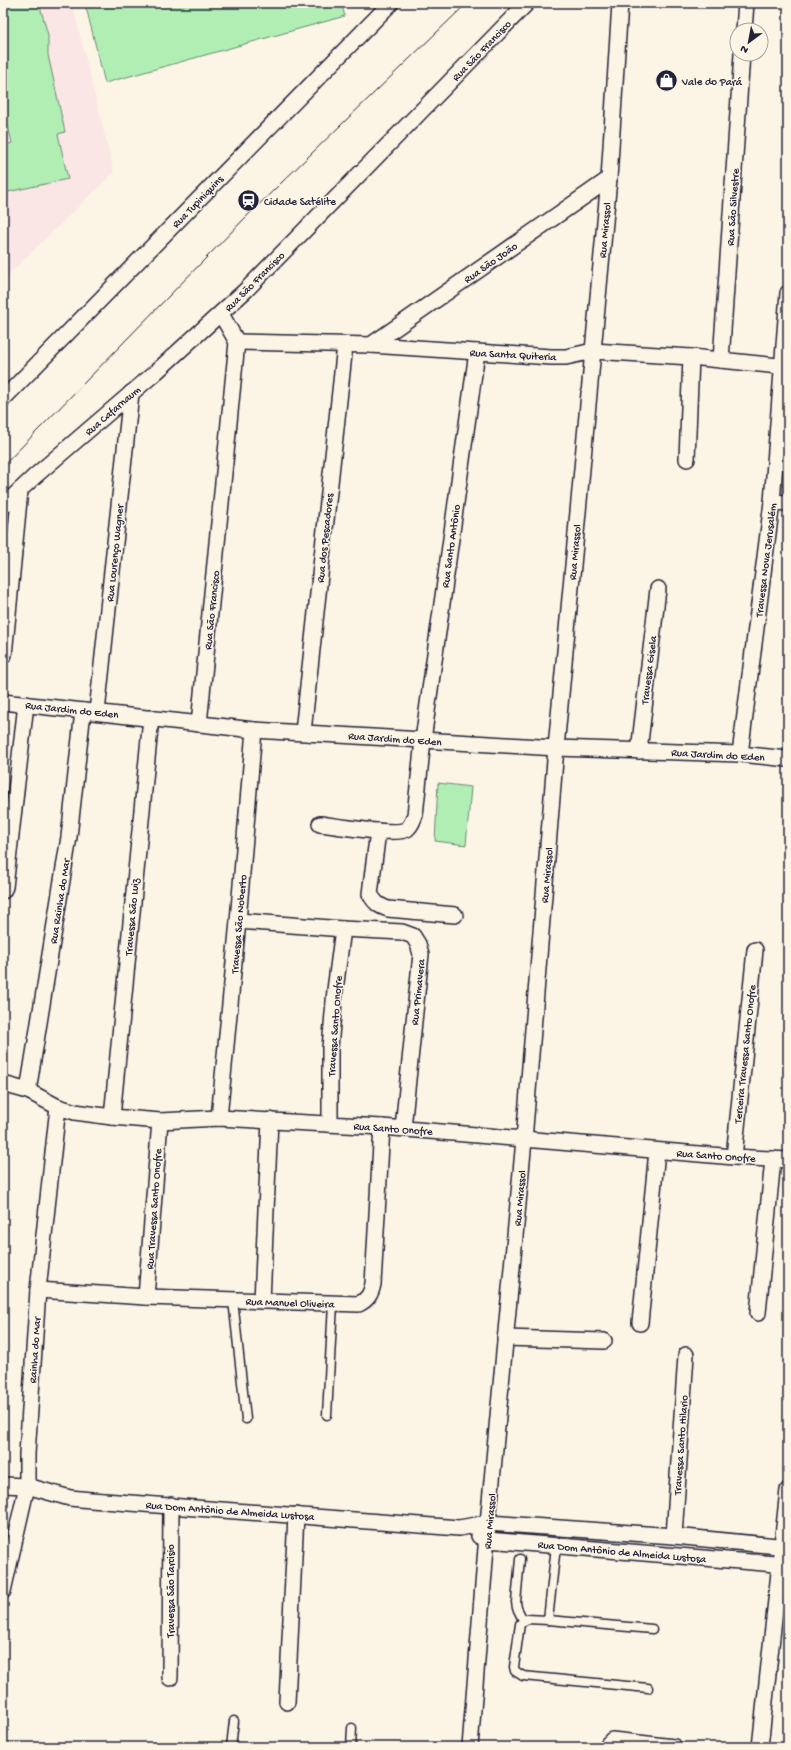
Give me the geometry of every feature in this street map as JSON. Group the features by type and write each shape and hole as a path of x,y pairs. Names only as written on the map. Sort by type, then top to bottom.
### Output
{"street":[{"name":"Rua Tupiniquins","path":"3,399 391,3"},
{"name":"Rua São Francisco","path":"200,724 237,342 221,314 526,3"},
{"name":"Rua Mirassol","path":"470,1747 488,1523 524,1140 556,748 609,179 620,3"},
{"path":"745,22 746,3"},
{"name":"Rua São Silvestre","path":"721,360 741,62"},
{"name":"Rua São João","path":"371,345 609,179"},
{"name":"Travessa Nova Jerusalém","path":"740,754 772,502 786,366 788,293"},
{"name":"Rua Cafarnaum","path":"3,506 221,314"},
{"name":"Rua Santa Quiteria","path":"237,342 371,345 566,357 593,351 691,357 786,366"},
{"name":"Rua dos Pescadores","path":"303,732 345,345"},
{"name":"Rua Santo Antônio","path":"320,824 378,831 401,831 407,829 412,823 415,815 423,740 477,352"},
{"path":"686,460 691,357"},
{"name":"Rua Lourenço Wagner","path":"90,712 131,393"},
{"path":"4,655 20,490"},
{"path":"772,502 788,503"},
{"name":"Travessa Gisela","path":"639,751 658,589"},
{"name":"Rua Jardim do Eden","path":"3,702 254,730 556,748 740,754 788,758"},
{"path":"3,891 5,887 26,704"},
{"name":"Rua Rainha do Mar","path":"28,1091 90,712"},
{"name":"Travessa São Luiz","path":"112,1117 151,718"},
{"name":"Travessa São Noberto","path":"219,1118 238,921 254,730"},
{"path":"378,831 370,894 374,901 380,906 388,908 455,914"},
{"name":"Rua Primavera","path":"238,921 402,932 413,936 418,944 421,954 402,1128"},
{"name":"Travessa Santo Onofre","path":"330,1124 330,1048 335,990 343,929"},
{"name":"Terceira Travessa Santo Onofre","path":"734,1157 755,950"},
{"name":"Rua Santo Onofre","path":"3,1084 28,1091 58,1107 75,1112 160,1122 219,1118 270,1120 402,1128 524,1140 788,1160"},
{"name":"Rainha do Mar","path":"3,1591 27,1486 26,1454 38,1290 58,1107"},
{"path":"262,1302 270,1120"},
{"name":"Rua Travessa Santo Onofre","path":"146,1297 160,1122"},
{"name":"Rua Manuel Oliveira","path":"38,1290 146,1297 359,1304 367,1300 373,1284 382,1127"},
{"path":"640,1323 657,1151"},
{"path":"758,1314 773,1159"},
{"path":"505,1338 604,1341"},
{"name":"Travessa Santo Hilario","path":"674,1536 686,1355"},
{"name":"Rua Dom Antônio de Almeida Lustosa","path":"3,1485 27,1486 70,1498 459,1528 488,1523 674,1536 784,1547"},
{"path":"760,1747 784,1564 788,1490"},
{"name":"Travessa São Tarcisio","path":"170,1505 170,1678"},
{"path":"288,1702 296,1515"},
{"name":"Rua Dom Antônio de Almeida Lustosa","path":"459,1528 487,1540 784,1564"},
{"path":"608,1745 612,1740 674,1747"}],"lane":[{"path":"233,1300 246,1419"},
{"path":"328,1415 333,1304"},
{"path":"548,1620 556,1546"},
{"path":"520,1559 516,1602 517,1608 523,1620"},
{"path":"648,1688 523,1676 515,1671 514,1667 518,1628 523,1620 548,1620 652,1629"},
{"path":"231,1747 234,1722"},
{"path":"350,1747 352,1728"}],"shaded area":[{"path":"3,3 72,3 114,172 3,280"}],"green space":[{"path":"3,3 39,3 48,35 48,55 65,132 58,134 68,179 3,193 3,146 12,143 3,105"},
{"path":"85,3 341,3 345,16 105,83"},
{"path":"438,783 471,787 466,845 435,841"}],"tram line":[{"path":"3,466 247,216 467,3"}],"place":[{"name":"Vale do Pará","path":"666,81"},
{"name":"Cidade Satélite","path":"248,201"}]}
